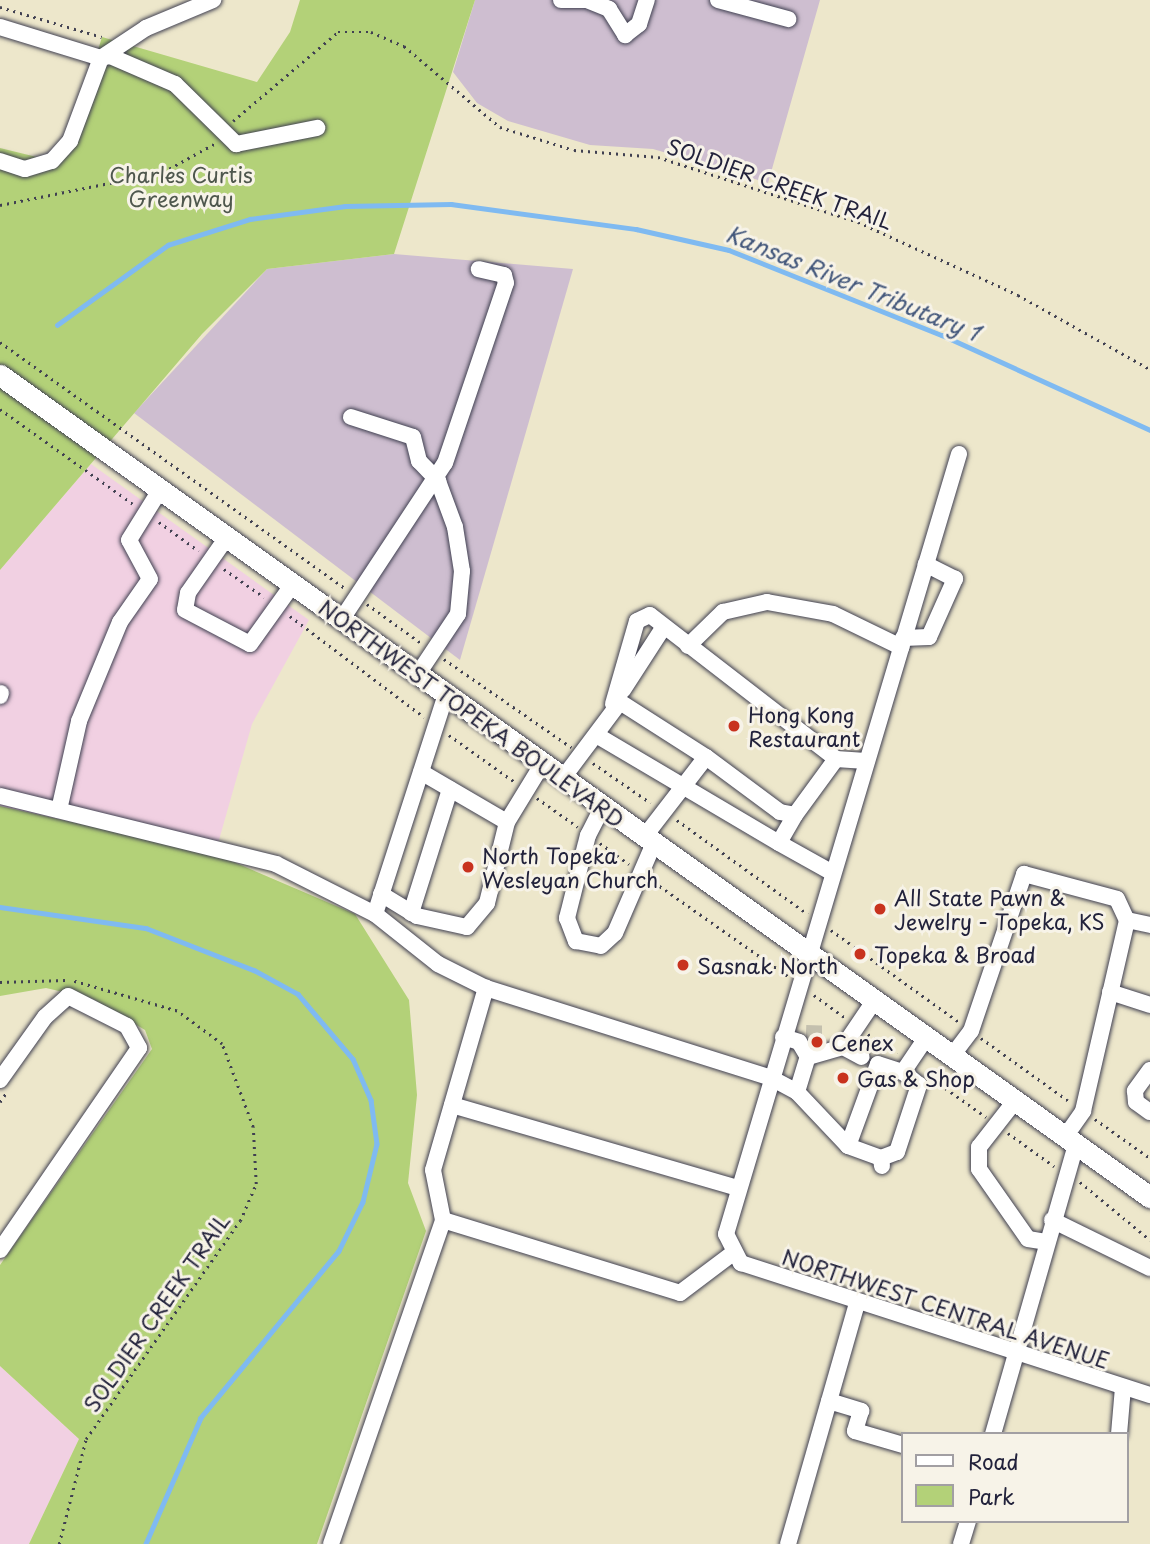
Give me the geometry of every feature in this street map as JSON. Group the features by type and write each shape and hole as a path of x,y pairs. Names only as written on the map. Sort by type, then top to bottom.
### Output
{"main road":[{"name":"NORTHWEST TOPEKA BOULEVARD","path":"0,375 1150,1197"}],"street":[{"path":"0,161 25,169 52,161 69,141 101,58 146,28 213,0"},
{"path":"561,0 587,0 609,9 625,35 639,24 647,0"},
{"path":"718,0 788,19"},
{"path":"0,27 101,58 121,59 175,84 222,135 236,144 317,128"},
{"path":"342,619 438,481 506,284 504,275 479,269"},
{"path":"351,417 410,434 419,461 438,481 455,527 461,598 453,625 418,674"},
{"path":"797,1092 808,954 959,454"},
{"path":"59,810 71,748 97,676 120,622 150,579 129,540 160,490"},
{"path":"227,537 188,593 185,610 250,644 293,584"},
{"path":"688,646 723,612 767,602 843,617 902,642 929,637 955,579 926,564"},
{"path":"614,704 637,621 650,615 663,628 836,758 866,761"},
{"path":"563,778 598,736 614,704 663,628"},
{"path":"375,914 446,694"},
{"path":"614,704 632,704 780,812 794,815"},
{"path":"598,736 832,873"},
{"path":"603,806 567,918 576,941 601,946 615,933 650,840 706,757"},
{"path":"779,843 794,815 836,758"},
{"path":"381,894 411,912 467,927 480,917 507,822 543,763"},
{"path":"421,772 507,822"},
{"path":"411,912 450,789"},
{"path":"0,796 276,864 375,914 439,964 486,988 771,1078 797,1092 848,1146 882,1162 897,1152 919,1085 903,1072 878,1064 848,1146"},
{"path":"952,1056 971,1031 1024,874 1117,899 1127,920 1083,1111 1071,1141 994,1432"},
{"path":"1127,920 1150,925"},
{"path":"331,1544 443,1220 433,1170 486,988"},
{"path":"1110,992 1150,1006"},
{"path":"0,1080 45,1017 68,996 127,1026 139,1048 0,1250"},
{"path":"800,1042 830,1056 834,1042 874,1000"},
{"path":"903,1072 926,1038"},
{"path":"443,1220 680,1293 732,1254 727,1221 771,1078 800,1042"},
{"path":"834,1042 862,1057"},
{"path":"1150,1070 1135,1091 1136,1102 1150,1112"},
{"path":"1015,1101 979,1147 979,1169 1028,1238 1046,1242"},
{"path":"452,1105 738,1188"},
{"path":"1052,1220 1150,1268"},
{"name":"NORTHWEST CENTRAL AVENUE","path":"732,1254 741,1263 857,1303 1150,1395"},
{"path":"788,1544 857,1303"},
{"path":"1119,1432 1123,1387"},
{"path":"829,1401 861,1411 855,1431 902,1445"},
{"path":"961,1544 967,1523"}],"path":[{"path":"0,7 102,37"},
{"name":"SOLDIER CREEK TRAIL","path":"0,205 163,172 209,152 239,114 282,85 308,54 338,32 372,32 404,46 500,127 574,150 658,157 858,222 1018,295 1150,369"},
{"name":"SOLDIER CREEK TRAIL","path":"0,982 78,981 177,1011 222,1044 253,1127 256,1184 240,1221 86,1439 60,1544"}],"shaded area":[{"path":"475,0 820,0 768,183 653,149 590,145 508,121 477,103 453,72"},
{"path":"394,254 573,269 460,660 134,413 267,269"},
{"path":"91,464 309,620 252,724 215,854 0,806 0,570"},
{"path":"0,1366 79,1439 29,1544 0,1544"}],"green space":[{"name":"Charles Curtis Greenway","path":"300,0 475,0 394,254 267,269 202,334 0,570 0,148 53,161 70,141 102,37 257,82 290,32"},
{"path":"0,806 215,854 355,914 409,1000 417,1095 408,1183 426,1231 317,1544 29,1544 79,1439 0,1366 0,1265 152,1049 145,1030 93,999 46,988 0,996"}],"waterway":[{"name":"Kansas River Tributary 1","path":"57,325 168,245 250,219 345,206 451,204 636,229 729,250 942,335 1150,430"},
{"path":"0,907 146,928 254,970 298,994 353,1059 371,1100 377,1144 363,1202 339,1251 201,1418 146,1544"}],"tunnel":[{"path":"806,1033 829,1034"}],"place":[{"name":"Hong Kong Restaurant","path":"734,726"},
{"name":"North Topeka Wesleyan Church","path":"468,867"},
{"name":"All State Pawn & Jewelry - Topeka, KS","path":"880,909"},
{"name":"Topeka & Broad","path":"860,954"},
{"name":"Sasnak North","path":"683,965"},
{"name":"Cenex","path":"817,1042"},
{"name":"Gas & Shop","path":"843,1078"}]}
